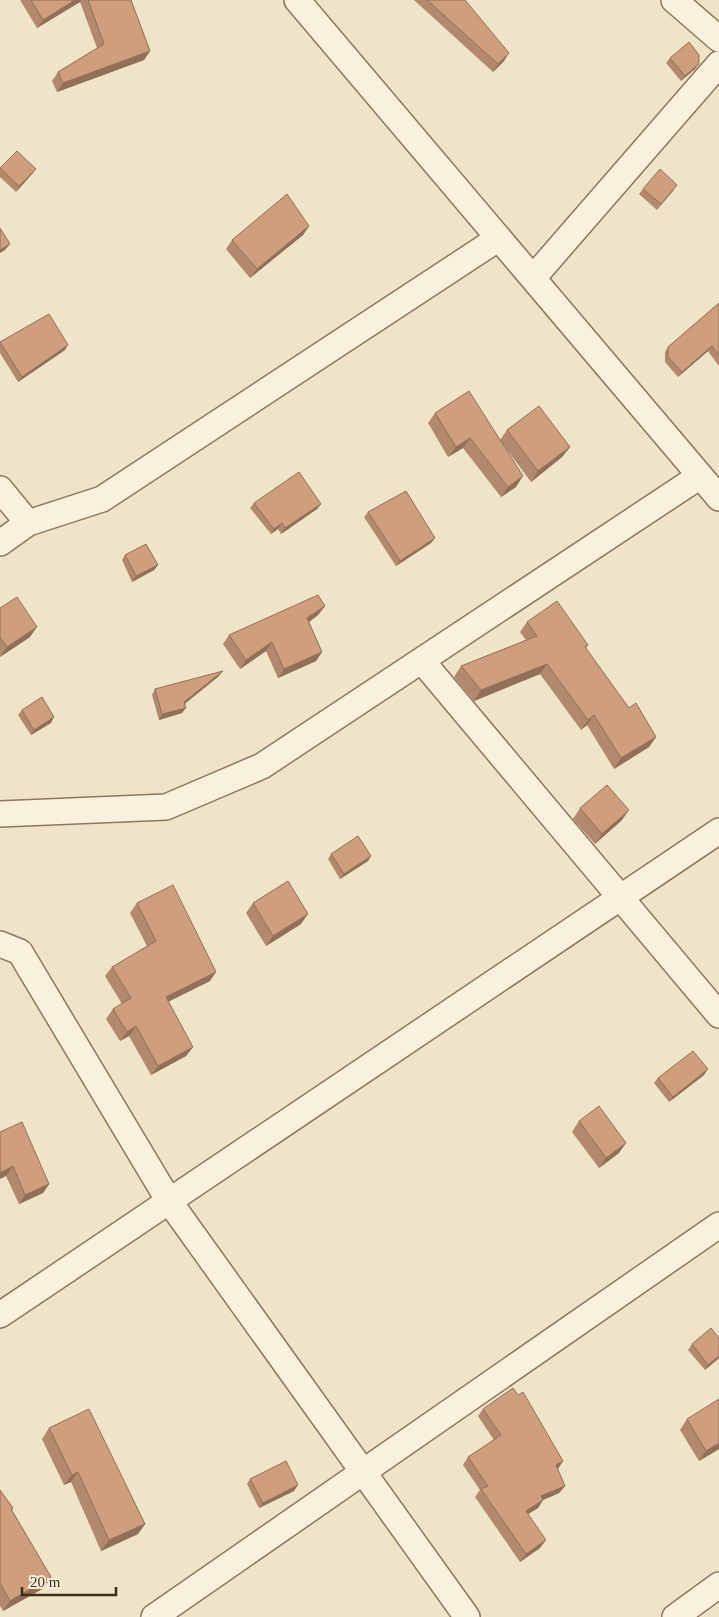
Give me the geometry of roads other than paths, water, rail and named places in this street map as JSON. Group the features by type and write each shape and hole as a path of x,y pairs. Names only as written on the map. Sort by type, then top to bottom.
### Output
{"street":[{"path":"297,0 719,498"},
{"path":"674,0 719,39"},
{"path":"532,278 719,64"},
{"path":"0,543 28,523 102,499 499,238"},
{"path":"0,814 166,807 262,766 700,476"},
{"path":"0,490 28,523"},
{"path":"422,660 719,1015"},
{"path":"0,1315 719,831"},
{"path":"7,954 169,1201 467,1617"},
{"path":"154,1617 719,1225"},
{"path":"674,1617 719,1586"}]}
